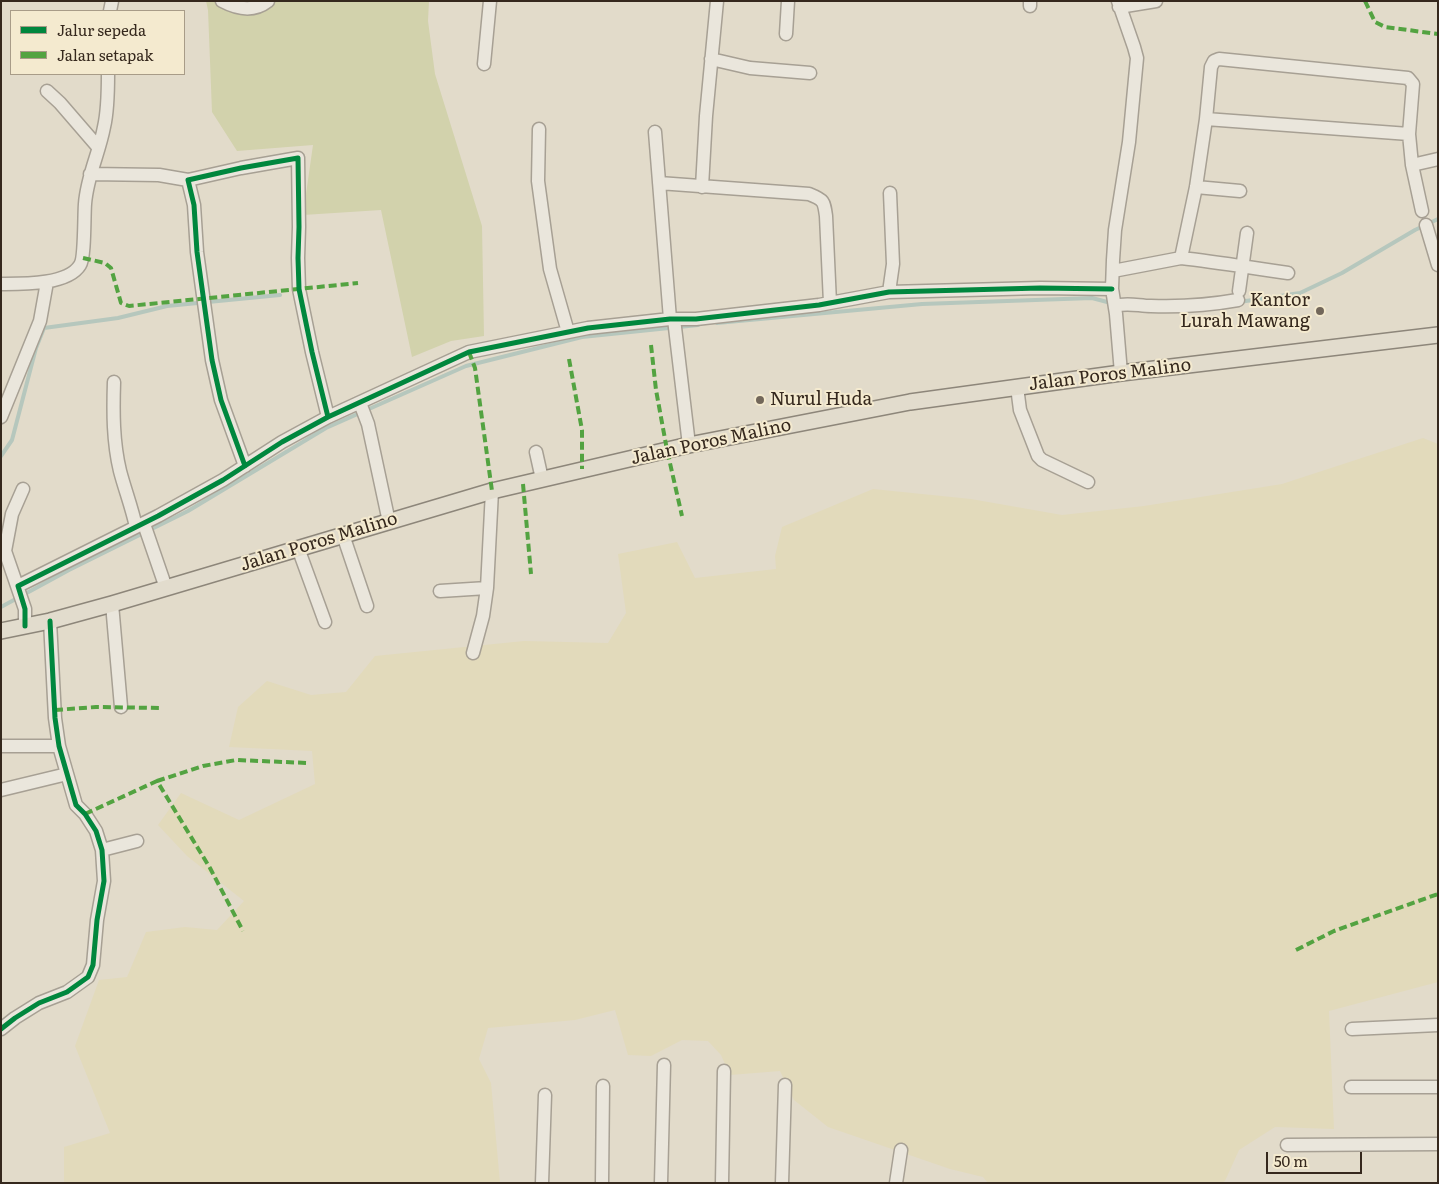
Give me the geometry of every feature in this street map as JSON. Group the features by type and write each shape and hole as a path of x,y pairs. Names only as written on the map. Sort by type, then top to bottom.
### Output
{"main road":[{"name":"Jalan Poros Malino","path":"1,631 50,621 112,604 492,491 689,445 901,404 1121,373 1438,335"}],"street":[{"path":"222,1 237,8 254,8 262,6 268,1"},
{"path":"484,64 490,1"},
{"path":"702,187 710,58 717,1"},
{"path":"786,34 788,1"},
{"path":"1121,373 1114,299 1115,230 1129,142 1137,58 1118,4 1156,1"},
{"path":"710,58 750,68 810,73"},
{"path":"1181,258 1196,187 1212,64 1219,59 1408,78 1413,84 1414,90 1409,134 1412,165 1422,211"},
{"path":"1,284 48,282 72,272 80,266 83,258 86,189 104,127 108,97 108,75"},
{"path":"47,91 60,103 98,147"},
{"path":"1206,118 1409,134"},
{"path":"539,129 538,181 550,270 568,332"},
{"path":"655,132 672,319 689,445"},
{"path":"90,174 159,175 188,180 240,168 298,158 299,289 328,417"},
{"path":"1412,165 1438,159"},
{"path":"188,180 194,205 197,252 212,360 222,400 245,466"},
{"path":"659,183 809,194 819,198 824,202 826,216 830,303"},
{"path":"1196,187 1240,191"},
{"path":"889,292 892,264 890,193"},
{"path":"1426,225 1438,265"},
{"path":"19,588 140,526 328,417 361,406 469,352 568,332 830,303 889,292 1040,288 1114,299 1124,304 1151,306 1206,304 1239,295 1247,233"},
{"path":"1113,271 1181,258 1221,262 1288,274"},
{"path":"1,417 40,321 48,282"},
{"path":"114,382 115,439 120,471 140,526 166,588"},
{"path":"1017,387 1020,410 1038,456 1042,460 1088,482"},
{"path":"361,406 368,424 388,522"},
{"path":"536,452 542,479"},
{"path":"23,489 12,514 5,551 25,609 25,626"},
{"path":"473,653 488,588 492,491"},
{"path":"342,535 367,606"},
{"path":"298,548 325,622"},
{"path":"440,591 488,588"},
{"path":"112,604 121,707"},
{"path":"1,1029 39,1003 66,992 88,977 93,965 97,920 104,881 102,850 96,831 86,814 76,805 59,746 54,718 50,621"},
{"path":"1,746 59,746"},
{"path":"1,790 67,774"},
{"path":"102,850 137,841"},
{"path":"1352,1029 1438,1025"},
{"path":"661,1183 664,1065"},
{"path":"722,1183 724,1070"},
{"path":"782,1183 785,1084"},
{"path":"602,1183 603,1086"},
{"path":"1351,1087 1438,1087"},
{"path":"542,1183 545,1095"},
{"path":"1287,1146 1438,1144"},
{"path":"896,1183 901,1150"}],"shaded area":[{"path":"1423,438 1438,444 1438,982 1329,1011 1334,1129 1275,1127 1239,1150 1225,1181 1221,1183 988,1183 983,1177 950,1169 828,1127 794,1100 780,1071 730,1075 721,1055 708,1041 682,1040 651,1056 628,1055 615,1010 575,1020 488,1028 479,1059 491,1083 500,1183 64,1183 64,1147 110,1133 75,1046 99,980 127,977 146,932 185,927 217,930 244,901 187,856 158,825 181,793 239,820 315,784 312,751 229,747 238,707 267,681 311,695 346,692 375,656 524,641 608,643 626,613 618,554 677,542 695,578 776,569 775,556 782,527 873,489 971,499 1062,515 1144,506 1282,484"}],"green space":[{"path":"206,1 429,1 428,21 435,74 482,226 484,336 451,341 412,357 381,210 303,215 313,145 237,151 212,112 208,10"}],"waterway":[{"path":"1239,302 1300,293 1342,273 1415,230 1438,219"},
{"path":"1,456 12,440 36,348 44,328 118,318 167,306 280,295"},
{"path":"717,323 922,304 1092,298 1111,303"},
{"path":"1,607 69,570 188,511 326,428 466,366 582,337 698,325"}],"marked path":[{"path":"1365,1 1375,22 1385,27 1438,34"},
{"path":"83,258 105,263 111,268 121,303 129,306 358,283"},
{"path":"651,345 656,390 682,516"},
{"path":"469,352 475,368 492,491"},
{"path":"569,359 582,430 582,469"},
{"path":"523,484 531,574"},
{"path":"55,710 96,707 159,708"},
{"path":"157,781 203,766 236,760 307,763"},
{"path":"85,814 157,781 210,868 243,931"},
{"path":"1296,950 1334,931 1438,894"}],"cycle path":[{"path":"245,466 221,400 212,360 197,252 194,205 188,180 298,158 299,289 328,417"},
{"path":"25,626 25,609 18,586 158,516 223,480 282,442 328,417 469,352 588,328 670,319 696,319 819,305 889,292 1040,288 1112,289"},
{"path":"1,1029 39,1003 67,992 88,977 93,965 97,920 104,881 102,850 96,831 85,814 76,805 59,746 55,718 50,621"}],"place":[{"name":"Kantor Lurah Mawang","path":"1320,311"},
{"name":"Nurul Huda","path":"760,400"}]}
